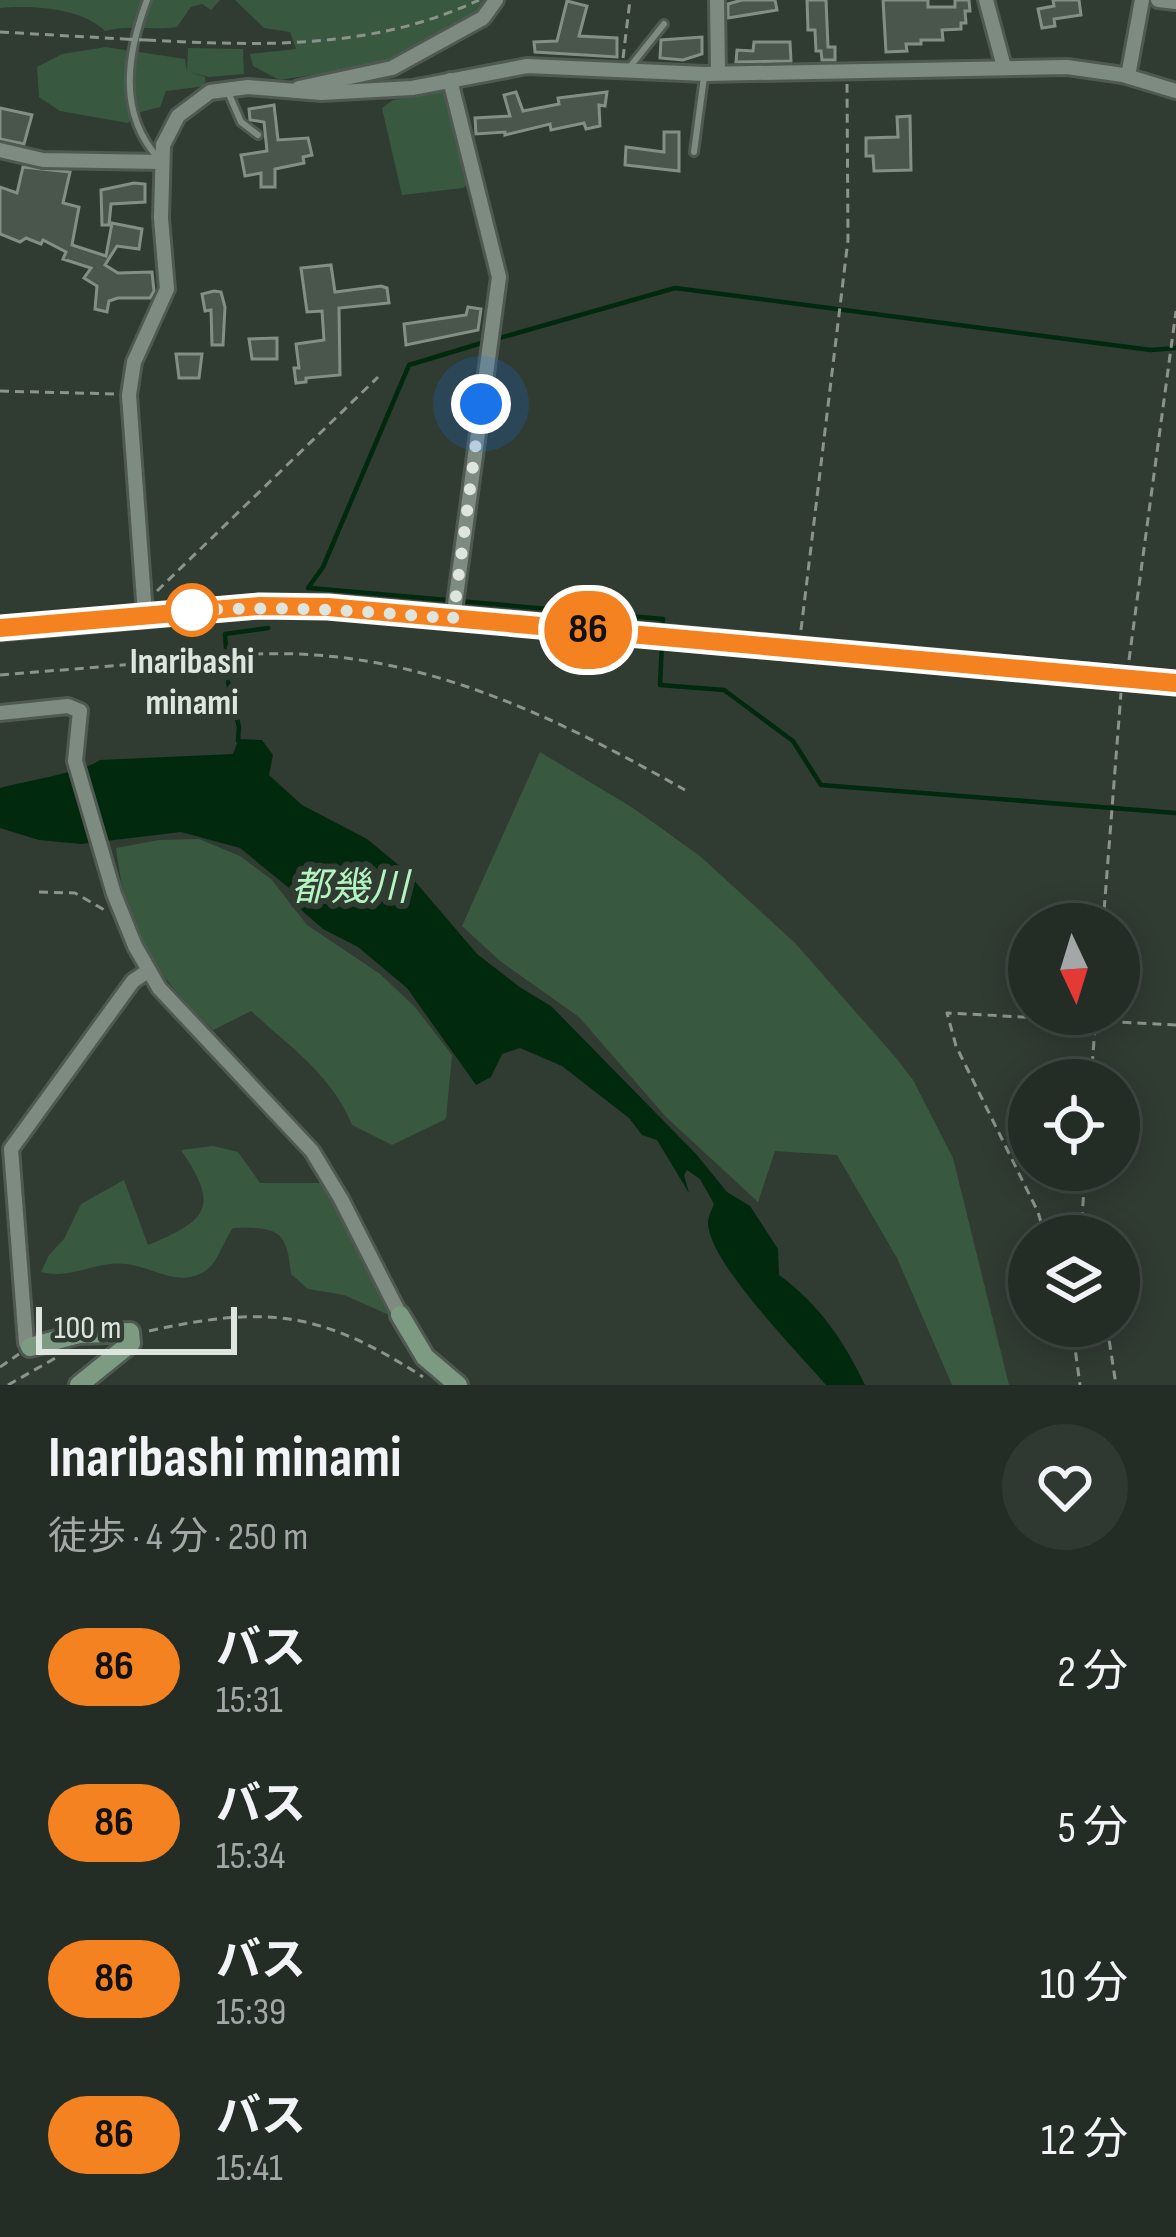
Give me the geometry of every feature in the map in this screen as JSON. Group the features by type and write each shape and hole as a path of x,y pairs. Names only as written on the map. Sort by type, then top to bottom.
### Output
{"main road":[{"path":"0,628 145,605 328,607 1176,683"}],"street":[{"path":"295,91 328,79 392,68 483,18 496,0"},
{"path":"711,74 717,0"},
{"path":"986,0 1004,67"},
{"path":"1128,76 1142,0"},
{"path":"1158,0 1176,2"},
{"path":"145,605 129,394 134,362 167,289 164,145 178,116 198,97 227,88 267,86 295,91 395,89 527,66 711,74 1067,67 1128,76 1176,92"},
{"path":"450,80 499,277 453,619"},
{"path":"0,150 92,164 162,162"},
{"path":"0,713 77,708 82,716 75,760 114,893 148,970 159,988 312,1151 425,1357 458,1385"},
{"path":"79,1385 128,1347 132,1334 92,1332 30,1347 26,1342 11,1149 133,981 148,970"}],"lane":[{"path":"147,0 130,57 129,87 138,133 162,162"},
{"path":"624,70 664,24"},
{"path":"694,152 711,74"},
{"path":"227,88 242,122 258,135"}],"path":[{"path":"0,32 280,46 397,31 479,0"},
{"path":"624,70 630,0"},
{"path":"799,650 848,240 847,74"},
{"path":"1105,903 1124,678 1176,310"},
{"path":"145,605 378,377"},
{"path":"0,391 129,394"},
{"path":"0,675 278,653 376,661 528,707 686,790"},
{"path":"39,892 75,893 125,922"},
{"path":"1008,1014 947,1013 956,1046 1039,1215"},
{"path":"1140,1020 1176,1024"},
{"path":"132,1334 226,1315 306,1320 373,1345 435,1385"},
{"path":"0,1366 30,1347"},
{"path":"1074,1347 1080,1385"},
{"path":"1110,1347 1116,1385"},
{"path":"8,1385 74,1352"}],"shaded area":[{"path":"0,0 220,0 211,10 202,4 191,7 177,27 105,31 70,13 0,8"},
{"path":"235,0 505,0 391,63 279,80 253,66 250,54 296,49 290,32 264,28"},
{"path":"106,47 185,59 187,72 188,48 243,49 244,74 209,77 189,72 205,77 206,86 166,91 160,107 141,112 128,123 60,111 39,97 37,67 62,54"},
{"path":"445,90 470,183 463,188 402,195 382,108 393,100"},
{"path":"540,752 633,808 700,856 795,943 913,1080 953,1158 1009,1385 952,1385 897,1258 837,1155 775,1151 758,1202 666,1117 579,1017 500,961 462,926"},
{"path":"199,839 240,856 272,880 307,925 380,974 415,1007 452,1055 446,1119 392,1145 352,1125 322,1076 251,1011 213,1030 174,988 135,928 116,848"},
{"path":"213,1146 238,1152 260,1183 320,1183 341,1212 389,1315 344,1295 308,1289 291,1274 282,1239 260,1228 233,1228 212,1265 187,1278 115,1264 64,1274 41,1272 81,1204 124,1180 148,1245 184,1228 202,1210 204,1199 181,1150"}],"water":[{"name":"都幾川","path":"239,739 262,740 273,755 269,775 302,805 367,839 407,872 477,954 551,1006 696,1154 727,1192 750,1206 778,1249 779,1275 829,1324 865,1385 826,1385 757,1307 712,1239 708,1222 714,1204 700,1179 687,1170 689,1193 657,1140 642,1135 629,1118 562,1066 520,1048 502,1054 491,1077 476,1085 407,988 358,947 323,929 299,908 289,888 240,848 181,832 81,844 39,840 0,828 0,788 100,760 233,754"}],"building":[{"path":"775,0 777,10 728,18 728,4"},
{"path":"807,0 826,0 828,47 835,47 835,60 822,60 821,51 816,51 815,30 808,30"},
{"path":"883,0 928,0 928,7 955,7 955,0 969,0 970,11 965,11 961,29 942,30 943,40 921,40 921,44 906,44 907,51 886,52"},
{"path":"1053,0 1079,0 1081,15 1054,19 1055,26 1042,28 1038,9 1054,6"},
{"path":"567,1 587,6 579,36 617,38 617,57 535,52 534,42 557,41"},
{"path":"702,37 702,54 683,60 660,58 661,40"},
{"path":"754,42 790,42 791,61 736,62 737,50 753,51"},
{"path":"516,92 523,111 559,104 558,98 607,92 605,106 599,105 600,126 586,129 584,123 551,130 550,124 505,135 476,134 475,118 510,116 504,95"},
{"path":"274,105 278,140 308,138 312,155 303,157 304,163 275,169 275,187 261,187 261,173 245,176 241,155 267,151 264,122 250,120 249,109"},
{"path":"0,108 32,115 24,144 0,139"},
{"path":"910,116 911,170 874,171 873,156 866,156 866,138 898,137 897,117"},
{"path":"664,132 679,132 679,171 625,165 626,147 664,152"},
{"path":"23,167 70,172 63,203 79,207 72,245 106,256 112,223 142,229 139,249 117,246 105,265 118,273 152,272 150,298 118,298 109,301 107,312 95,309 97,286 84,278 91,268 63,259 66,252 43,240 41,244 26,238 20,242 0,234 0,187 17,193"},
{"path":"145,184 145,202 111,204 109,225 102,225 101,190"},
{"path":"331,265 335,292 381,286 387,288 389,303 339,308 340,375 296,383 296,344 324,340 322,311 307,312 301,268"},
{"path":"221,292 225,307 223,345 212,345 211,310 205,311 202,294"},
{"path":"468,307 481,309 478,330 406,345 404,324 466,315"},
{"path":"277,338 277,359 252,359 249,339"},
{"path":"176,354 202,354 199,378 179,378"}],"waterway":[{"path":"496,339 675,288 1151,350 1176,348"},
{"path":"308,588 323,567 409,365 485,342"},
{"path":"310,588 663,619 662,631"},
{"path":"226,649 225,634 268,628"},
{"path":"662,643 660,685 724,690 793,741 821,785 1176,813"},
{"path":"228,682 238,741"}],"bus line":[{"name":"86","path":"0,628 259,606 328,607 1176,683"}],"place":[{"name":"Inaribashi minami","path":"192,610"}],"route":[{"path":"192,610 183,611 328,607 453,619 481,404"}]}
